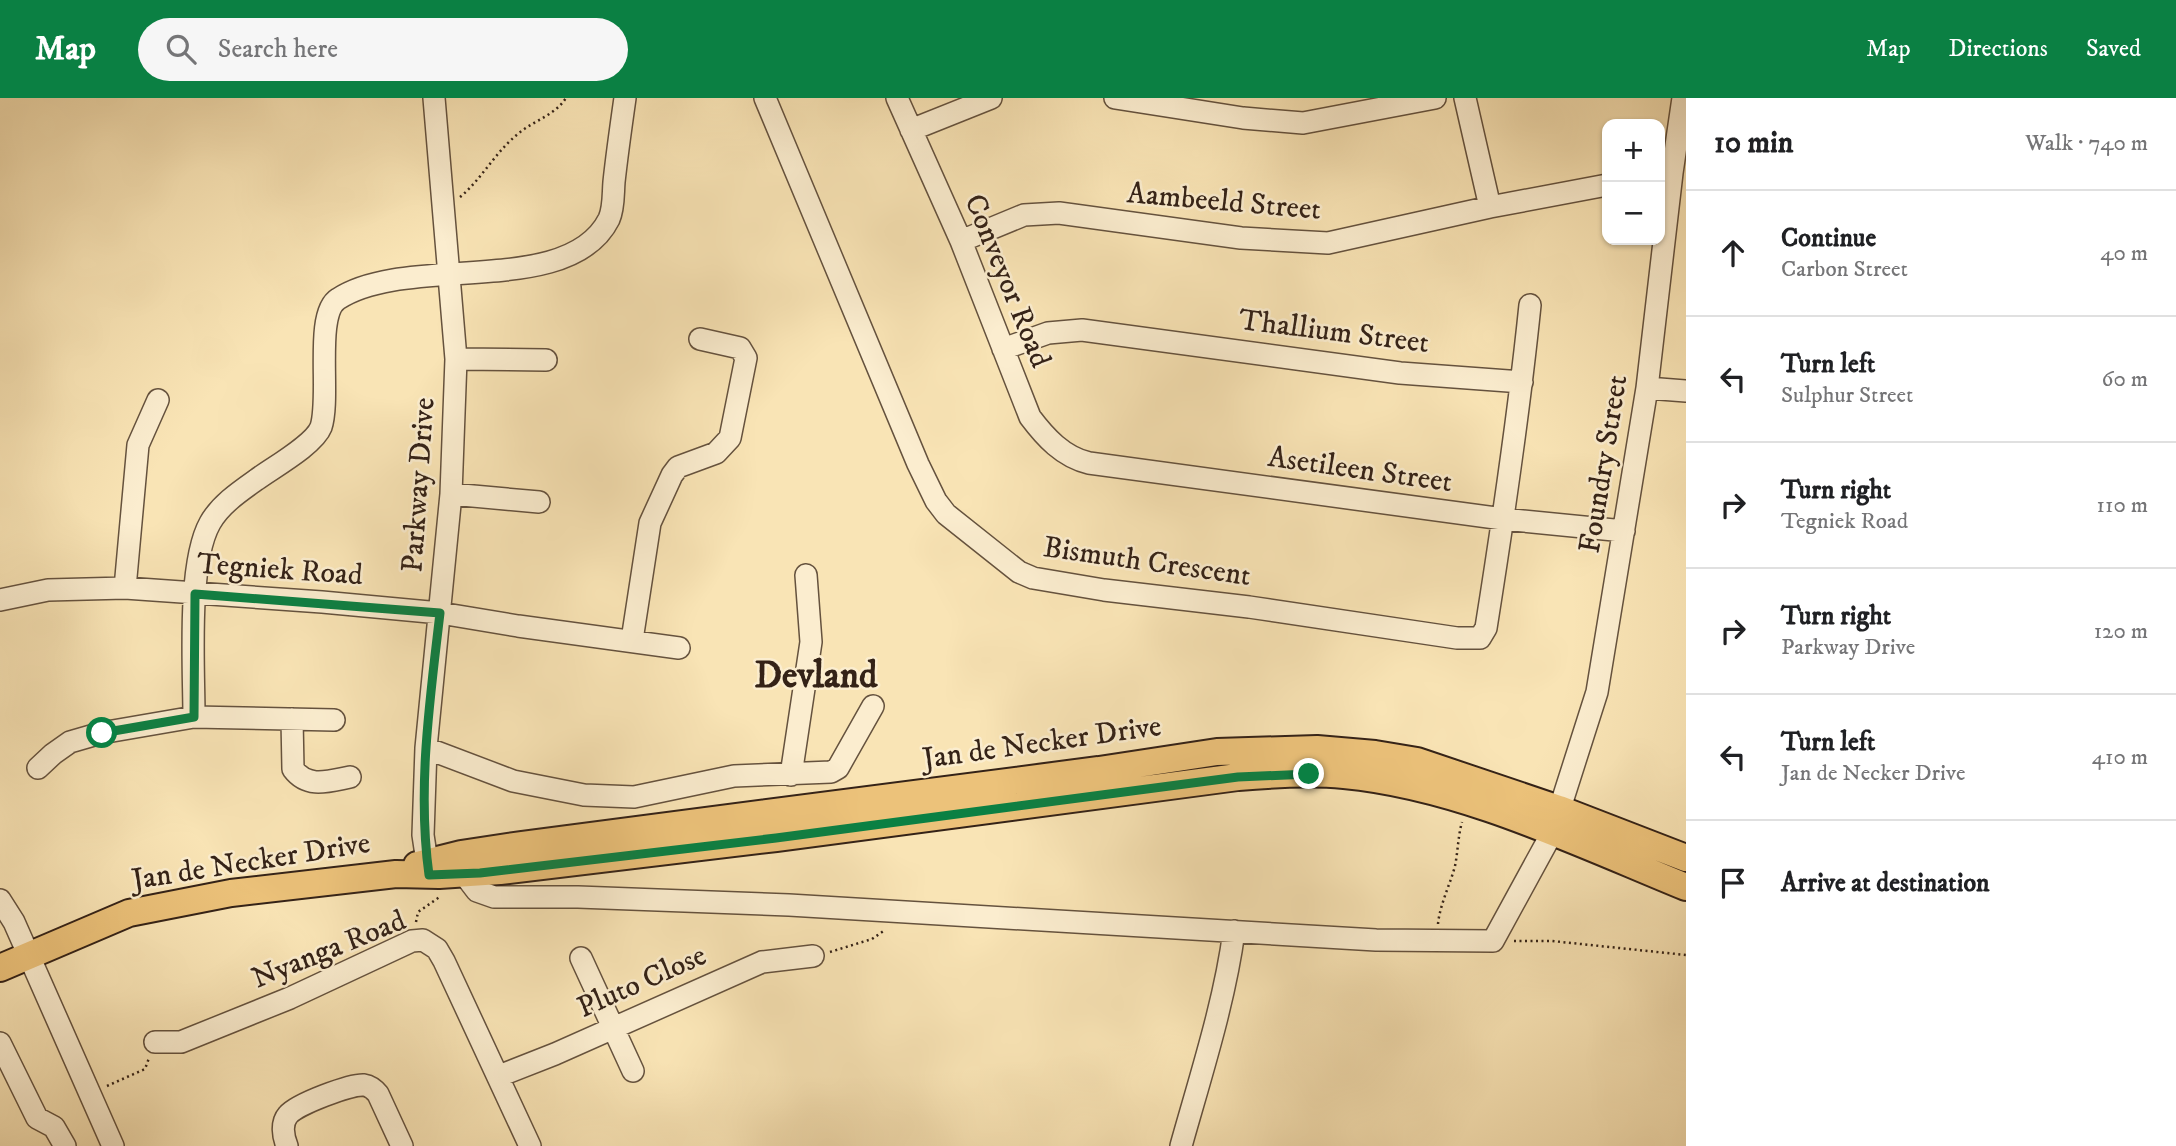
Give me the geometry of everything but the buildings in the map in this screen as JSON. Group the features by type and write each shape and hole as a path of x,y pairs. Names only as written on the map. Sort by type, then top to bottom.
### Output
{"main road":[{"name":"Jan de Necker Drive","path":"440,871 521,845 1217,752 1317,748 1417,761 1555,821 1686,887"},
{"name":"Jan de Necker Drive","path":"0,968 129,914 167,904 232,893 396,874 776,838 1274,774 1343,775 1377,780 1555,821 1686,858"}],"street":[{"name":"Parkway Drive","path":"434,98 456,359 451,494 426,748 424,835 440,871"},
{"path":"194,717 195,594 200,551 210,522 230,499 305,445 320,429 324,406 325,326 332,305 359,289 450,273 553,262 591,241 610,217 625,98"},
{"name":"Bismuth Crescent","path":"765,98 918,464 936,501 946,514 1019,572 1033,578 1104,590 1250,607 1478,639 1486,628 1503,519"},
{"name":"Conveyor Road","path":"897,98 961,241 1030,416 1045,437 1069,455 1088,463"},
{"path":"911,130 991,98"},
{"path":"1115,98 1243,118 1303,122 1435,98"},
{"path":"1465,98 1490,207"},
{"name":"Foundry Street","path":"1493,941 1555,821 1597,692 1647,388 1683,98"},
{"name":"Aambeeld Street","path":"961,241 1024,215 1059,213 1241,238 1328,243 1490,207 1602,186"},
{"path":"1503,519 1530,306"},
{"name":"Thallium Street","path":"1003,349 1048,334 1082,330 1400,373 1522,382"},
{"path":"632,640 650,523 672,475 678,467 716,453 730,438 746,358 740,348 700,339"},
{"path":"456,359 546,360"},
{"path":"1647,388 1686,391"},
{"path":"125,589 138,445 158,400"},
{"name":"Asetileen Street","path":"1088,463 1503,519 1625,531"},
{"path":"451,494 539,502"},
{"path":"791,775 811,642 806,575"},
{"name":"Tegniek Road","path":"0,600 48,590 125,589 440,613 679,648"},
{"path":"426,748 513,781 584,795 634,797 734,776 831,772 838,768 873,706"},
{"path":"38,768 70,742 102,733 194,717 334,720"},
{"path":"292,719 293,769 296,773 316,783 350,777"},
{"path":"440,871 494,897 591,898 1437,941 1493,941"},
{"path":"0,900 14,922 113,1146"},
{"path":"1181,1146 1234,931"},
{"name":"Nyanga Road","path":"155,1042 181,1042 290,998 418,939 427,941 437,949 530,1146"},
{"name":"Pluto Close","path":"499,1076 762,962 813,956"},
{"path":"580,958 633,1071"},
{"path":"0,1042 37,1118 54,1127 65,1146"},
{"path":"287,1146 284,1127 292,1112 333,1093 363,1085 378,1094 402,1146"}],"path":[{"path":"443,204 462,196 498,151 538,119 559,110 566,98"},
{"path":"1437,941 1439,912 1456,861 1466,802"},
{"path":"418,939 416,917 418,912 441,895 440,871"},
{"path":"813,956 872,939 906,912"},
{"path":"1493,941 1552,941 1686,955"},
{"path":"89,1094 145,1069 155,1042"}],"district":[{"name":"Devland","path":"816,676"}],"route":[{"path":"102,733 194,717 195,594 440,613 426,748 424,835 429,875 480,873 776,838 1238,777 1309,774"}]}
